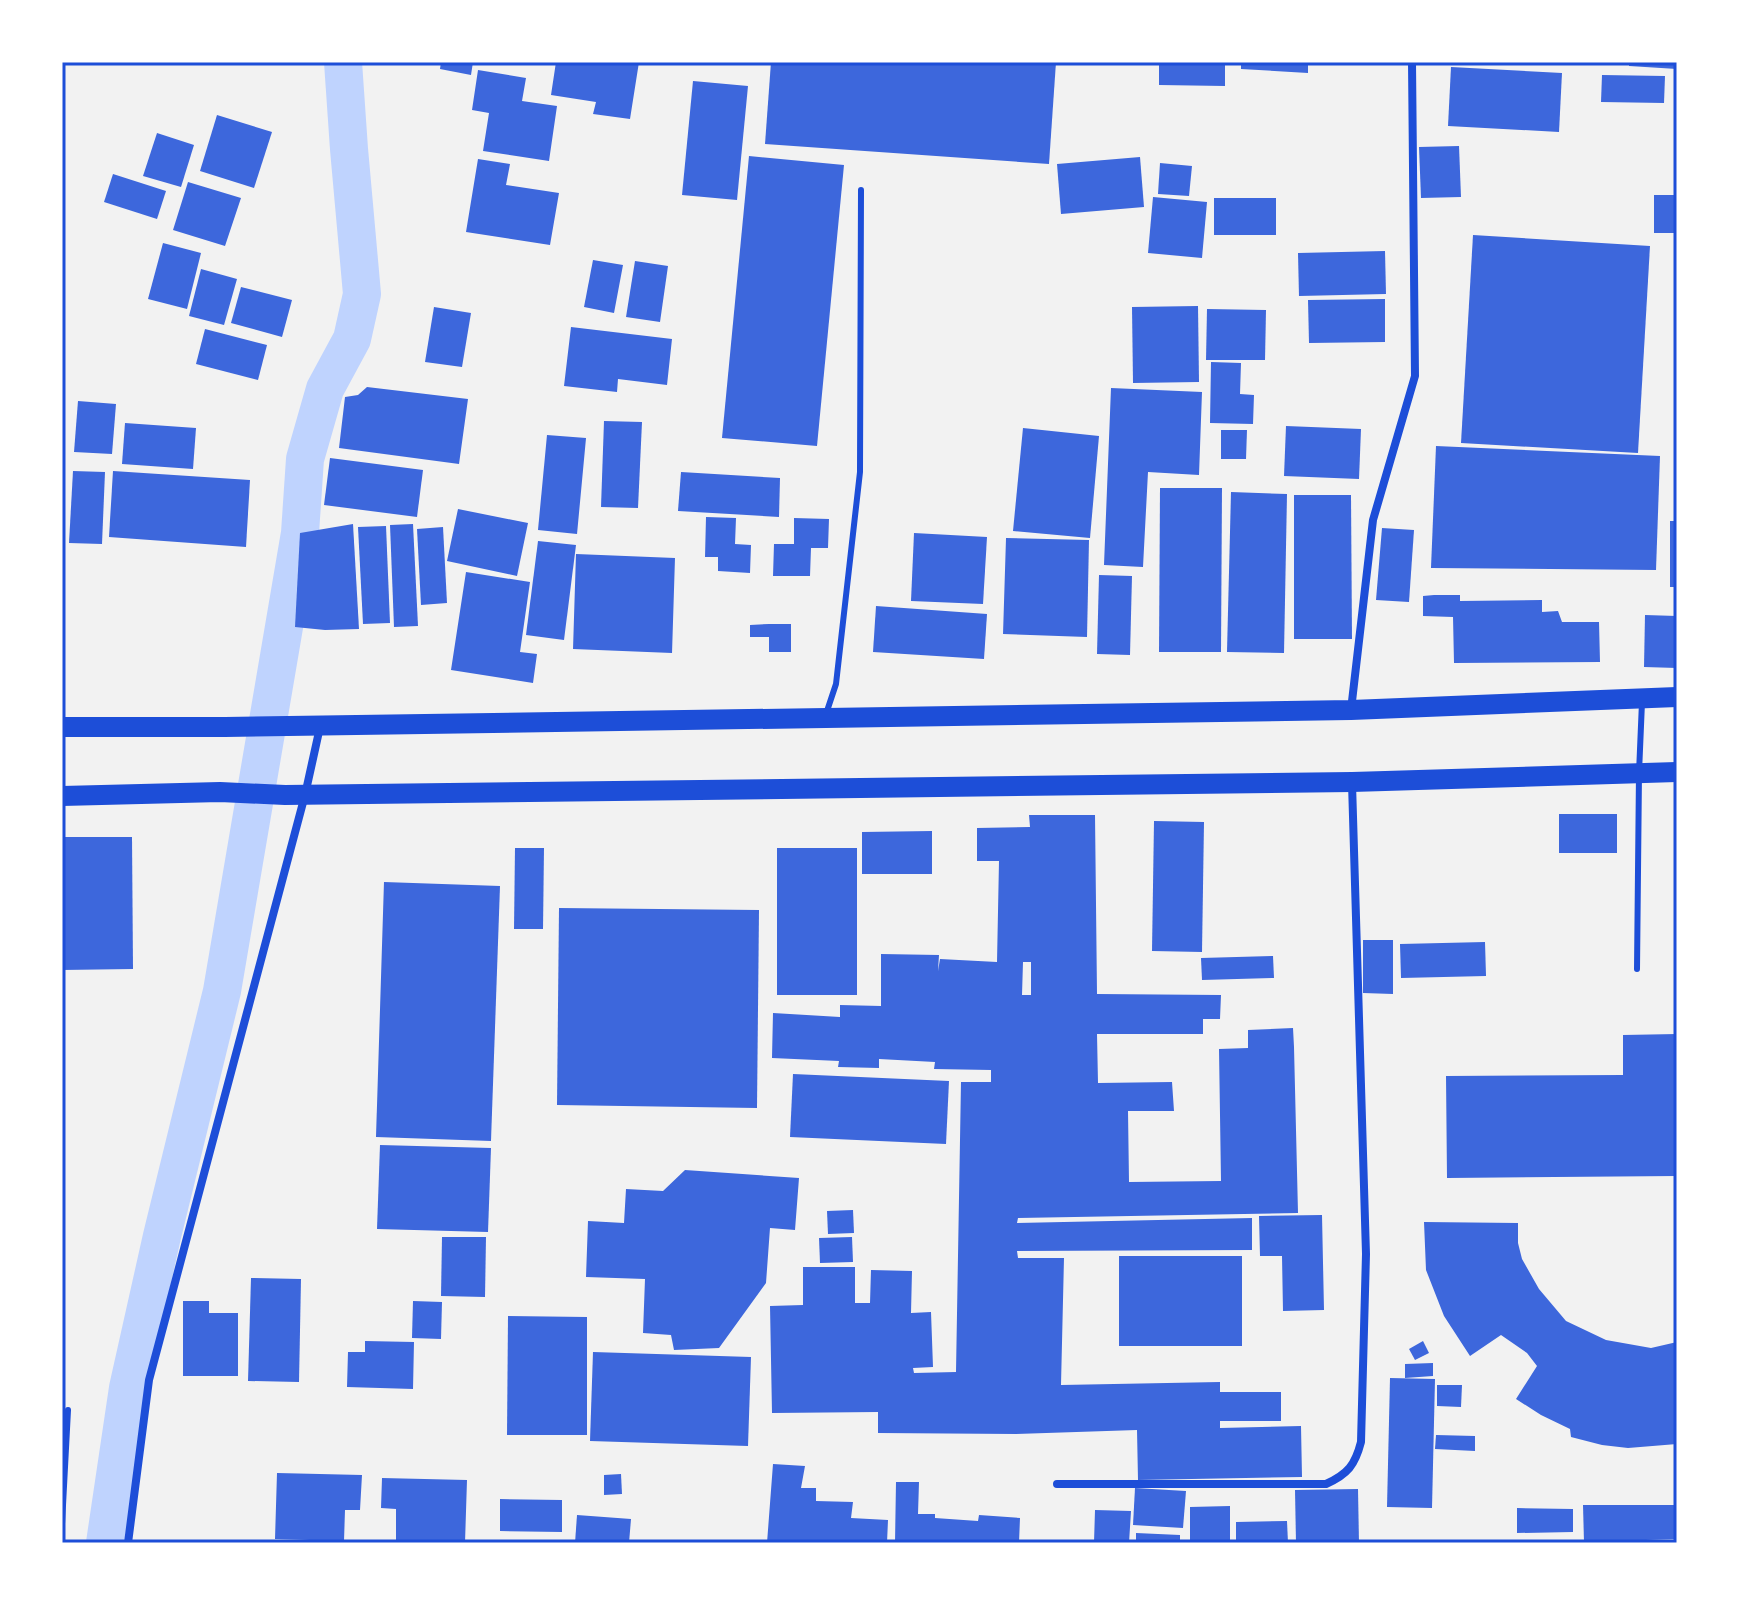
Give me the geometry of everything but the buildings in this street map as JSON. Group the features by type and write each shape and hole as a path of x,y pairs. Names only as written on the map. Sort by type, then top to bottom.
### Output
{"main road":[{"path":"62,727 1351,710 1677,697"},
{"path":"62,796 1352,782 1677,772"}],"street":[{"path":"1351,710 1373,520 1415,376 1412,62"},
{"path":"128,1543 149,1380 295,795 320,725"},
{"path":"1057,1484 1326,1484 1339,1478 1356,1461 1361,1442 1366,1254 1352,782"}],"lane":[{"path":"825,717 836,684 860,472 861,190"},
{"path":"1637,969 1642,699"},
{"path":"62,1524 68,1410"}],"waterway":[{"path":"105,1543 128,1388 222,991 300,533 305,459 325,389 352,339 362,294 343,62"}]}
